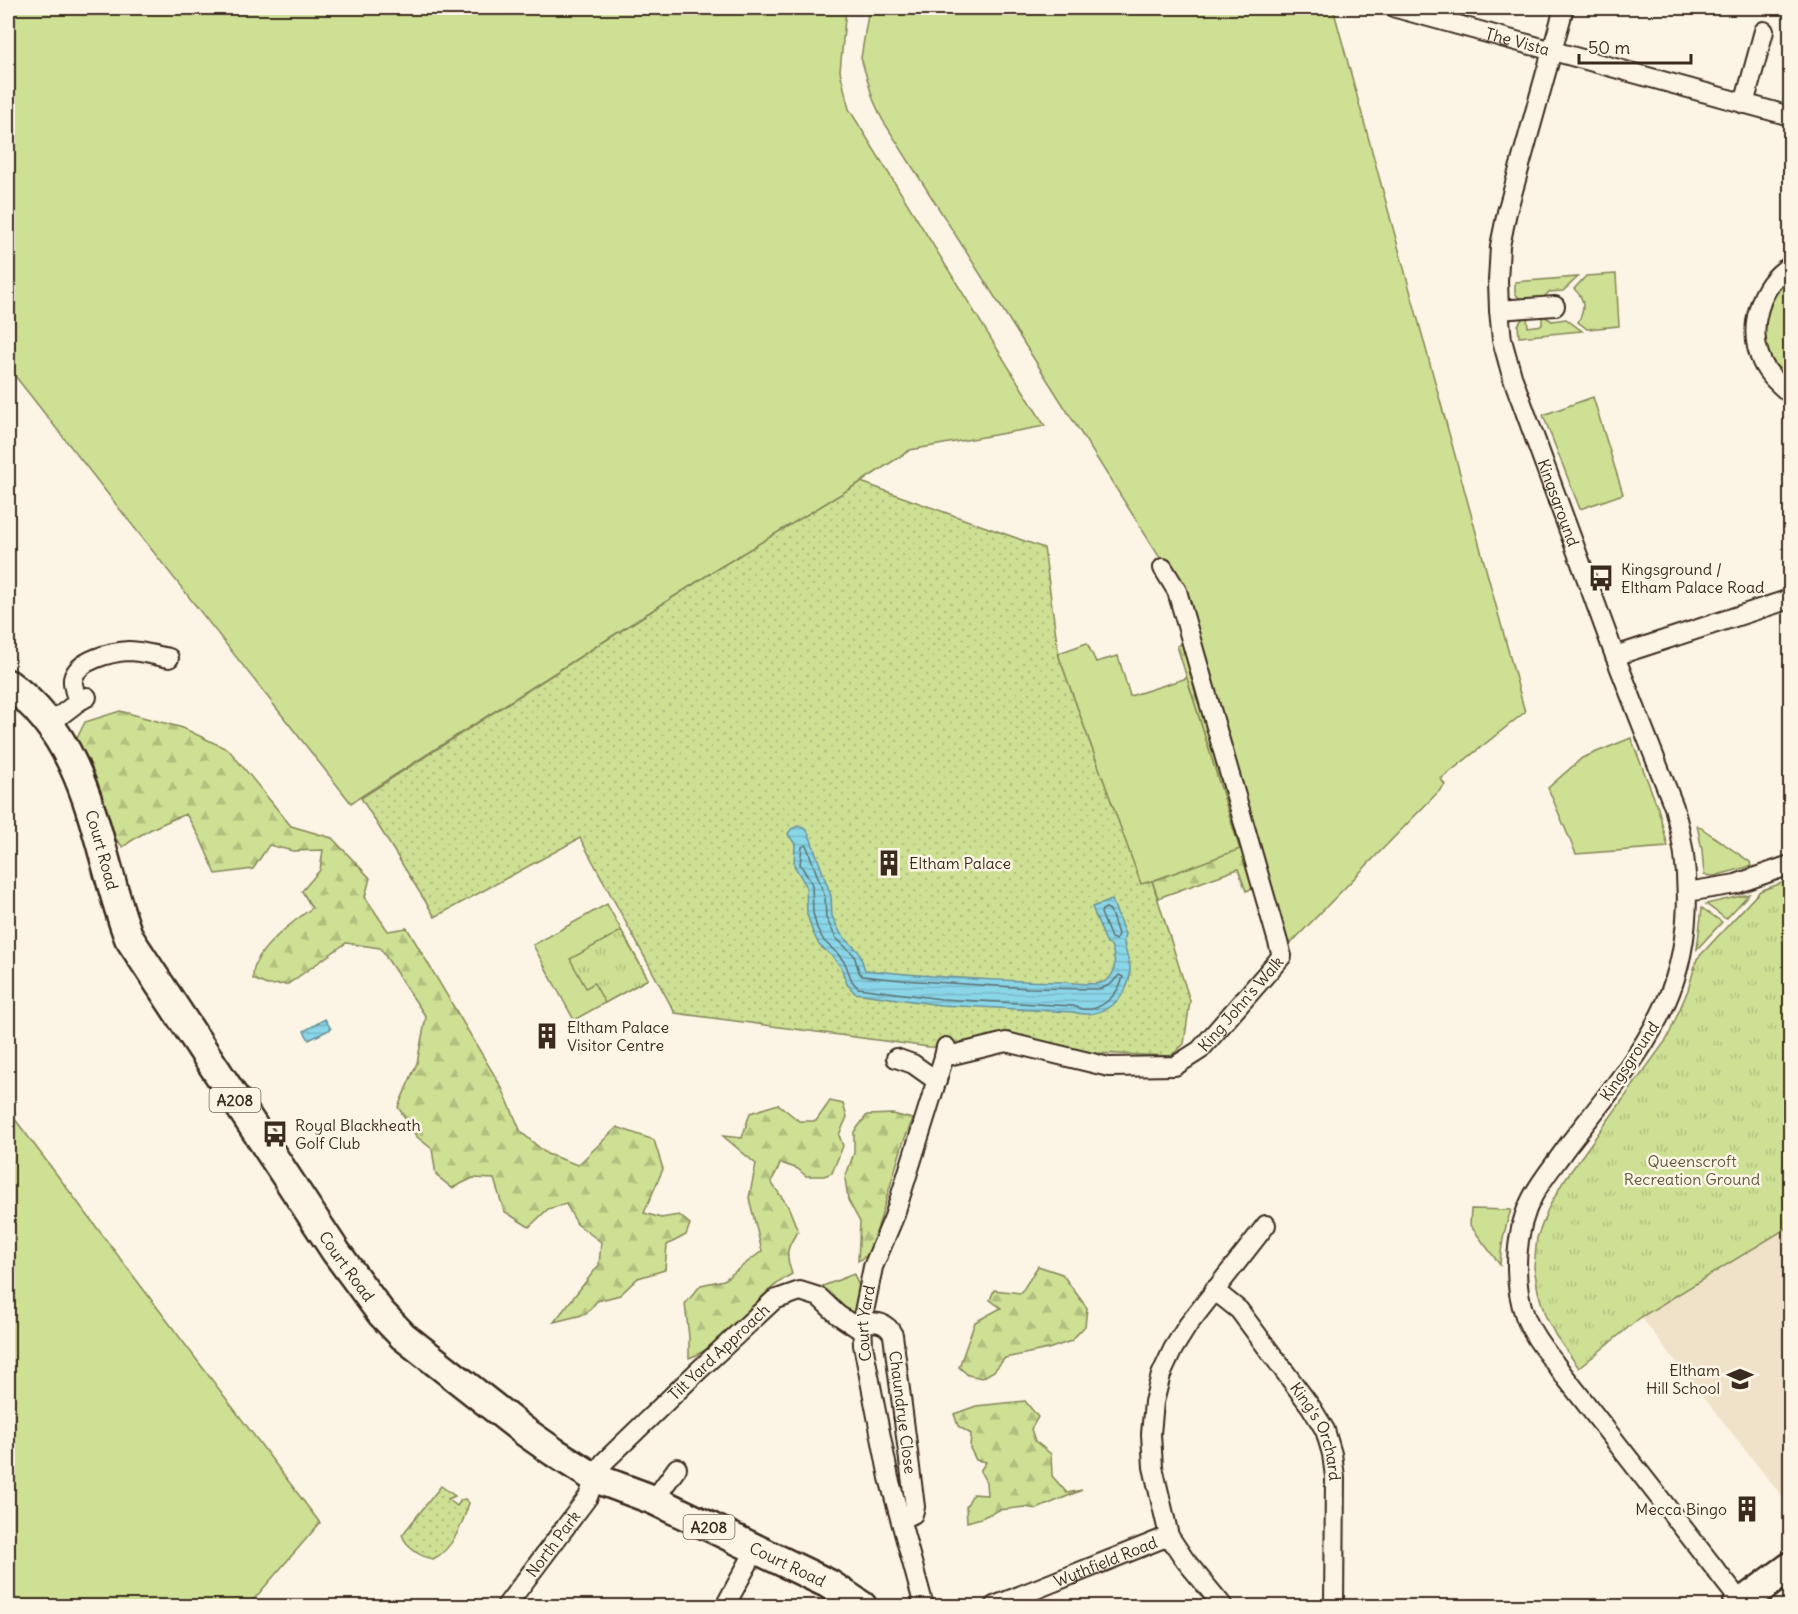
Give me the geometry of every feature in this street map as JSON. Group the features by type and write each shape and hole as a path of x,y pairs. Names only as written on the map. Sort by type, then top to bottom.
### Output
{"main road":[{"name":"Court Road","path":"8,684 35,707 68,754 86,794 116,905 129,938 295,1191 381,1313 434,1361 524,1431 595,1478 654,1500 829,1584 862,1606"},
{"path":"1748,1606 1791,1567"},
{"path":"1748,1606 1791,1590"}],"street":[{"name":"The Vista","path":"1396,8 1791,116"},
{"name":"Kingsground","path":"1564,8 1507,212 1500,246 1498,310 1502,340 1512,376 1615,656 1674,807 1682,839 1687,892 1686,925 1680,960 1662,1012 1649,1036 1532,1197 1520,1232 1517,1276 1525,1316 1534,1335 1748,1606"},
{"path":"1744,104 1764,31"},
{"path":"1791,267 1780,273 1768,287 1760,304 1756,324 1756,345 1763,363 1775,381 1791,394"},
{"path":"1498,310 1555,306"},
{"name":"King John's Walk","path":"945,1050 1006,1042 1109,1067 1175,1066 1200,1050 1282,956 1177,591 1163,568"},
{"path":"1615,656 1791,599"},
{"path":"49,724 84,699 73,679 81,666 98,657 128,651 169,658"},
{"path":"1687,892 1736,884 1791,865"},
{"name":"Court Yard","path":"924,1606 889,1478 862,1327 873,1267 894,1217 945,1050"},
{"path":"896,1058 913,1064 937,1081"},
{"path":"1169,1536 1153,1467 1151,1434 1154,1402 1161,1375 1188,1325 1266,1225"},
{"name":"King's Orchard","path":"1214,1290 1239,1310 1311,1407 1325,1430 1332,1454 1335,1477 1334,1606"},
{"name":"Tilt Yard Approach","path":"595,1478 604,1462 774,1300 800,1292 819,1297 838,1315 862,1327"},
{"name":"Chaundrye Close","path":"862,1327 882,1322 889,1327 893,1335 915,1507 913,1514 901,1518"},
{"path":"654,1500 677,1468"},
{"name":"North Park","path":"506,1606 588,1497 595,1478"},
{"name":"Wythfield Road","path":"994,1606 1169,1536 1185,1560 1223,1606"},
{"path":"725,1606 756,1549"}],"shaded area":[{"name":"Eltham Hill School","path":"1790,1226 1790,1507 1641,1317"}],"green space":[{"path":"8,8 846,8 840,71 849,109 1045,426 910,450 714,571 351,803 8,367"},
{"path":"869,8 1333,8 1525,712 1441,779 1445,785 1291,943 1283,938 1181,591 882,119 873,99 861,58"},
{"path":"1616,274 1619,326 1587,329 1578,322 1583,304 1574,289 1586,276"},
{"path":"1790,275 1790,384 1770,359 1763,330 1769,301"},
{"path":"1578,277 1563,291 1549,292 1543,298 1524,300 1515,293 1515,282"},
{"path":"1542,315 1552,321 1566,319 1582,331 1519,337 1518,325 1522,319 1527,316 1528,327 1542,325"},
{"path":"1593,397 1623,494 1580,509 1543,415"},
{"name":"Eltham Palace","path":"861,482 1044,548 1059,657 1141,884 1152,881 1190,1001 1184,1044 1171,1056 929,1047 675,1013 580,838 435,917 361,798 714,571"},
{"path":"1185,642 1259,887 1246,891 1238,869 1158,898 1152,881 1240,849 1177,646"},
{"path":"1087,643 1096,662 1118,656 1130,696 1187,678 1240,850 1141,885 1059,657 1059,653"},
{"path":"120,711 183,728 229,750 291,826 332,838 370,878 365,897 388,931 407,928 502,1088 521,1132 547,1154 578,1165 617,1127 654,1140 663,1169 644,1213 661,1218 679,1215 690,1224 686,1235 667,1245 665,1270 638,1278 620,1295 597,1301 586,1314 554,1322 599,1265 601,1242 577,1224 566,1204 548,1209 529,1227 504,1211 494,1179 473,1178 452,1188 436,1175 432,1149 416,1136 398,1107 417,1063 426,1017 380,948 346,943 288,984 267,985 253,979 254,967 265,949 312,908 302,891 320,870 323,850 293,851 269,845 253,869 216,874 186,814 153,828 123,847 112,835 94,779 76,740 85,722"},
{"path":"1631,738 1658,808 1668,847 1576,854 1548,788 1582,758"},
{"path":"1697,825 1750,862 1751,866 1714,876 1704,875"},
{"name":"Queenscroft Recreation Ground","path":"1790,880 1790,1226 1641,1317 1579,1368 1556,1336 1545,1315 1538,1291 1534,1267 1537,1238 1548,1209 1563,1182 1667,1039 1688,990 1697,959 1760,891"},
{"path":"1749,894 1726,919 1706,904"},
{"path":"607,904 648,979 574,1020 533,945"},
{"path":"1702,908 1722,922 1697,949"},
{"path":"621,931 648,979 605,1003 594,983 586,988 570,959"},
{"path":"830,1101 843,1104 847,1117 839,1135 843,1146 832,1173 824,1176 806,1176 798,1169 781,1163 771,1182 788,1206 798,1231 788,1251 792,1274 765,1294 716,1342 689,1358 685,1304 701,1285 724,1280 762,1251 749,1198 756,1164 723,1136 742,1138 750,1113 778,1104 799,1121 816,1121"},
{"path":"8,1110 320,1523 248,1606 8,1606"},
{"path":"893,1114 913,1119 903,1143 870,1254 858,1261 860,1222 848,1200 845,1178 854,1153 854,1132 867,1115"},
{"path":"1471,1209 1511,1210 1503,1237 1500,1265 1470,1225"},
{"path":"1038,1266 1062,1274 1087,1308 1085,1326 1071,1341 1048,1349 1005,1358 994,1371 982,1378 968,1375 959,1367 975,1322 1001,1308 990,1300 994,1290 1021,1293"},
{"path":"854,1274 861,1298 853,1312 846,1313 828,1296 823,1286"},
{"path":"1025,1401 1038,1417 1031,1429 1035,1441 1051,1454 1052,1476 1067,1493 1082,1490 1037,1509 1025,1507 999,1510 967,1522 966,1507 973,1494 987,1495 986,1482 980,1471 986,1462 976,1460 970,1448 971,1434 958,1426 954,1414 976,1406"},
{"path":"441,1486 455,1496 448,1499 457,1506 461,1500 465,1499 469,1503 452,1542 433,1559 415,1551 402,1535"}],"water":[{"path":"798,826 806,829 809,834 831,896 832,916 841,934 859,952 865,970 988,980 1089,984 1104,982 1109,979 1114,970 1114,955 1092,907 1112,900 1125,935 1125,947 1130,967 1126,988 1113,1004 1104,1010 1084,1014 940,1005 855,993 847,984 841,967 819,945 812,930 807,914 806,886 794,865 795,844 788,834 791,829"},
{"path":"325,1019 331,1029 309,1040 304,1031"}],"place":[{"name":"Kingsground / Eltham Palace Road","path":"1601,578"},
{"name":"Eltham Palace","path":"889,863"},
{"name":"Eltham Palace Visitor Centre","path":"547,1036"},
{"name":"Royal Blackheath Golf Club","path":"275,1134"},
{"name":"Eltham Hill School","path":"1740,1379"},
{"name":"Mecca Bingo","path":"1747,1509"}]}
